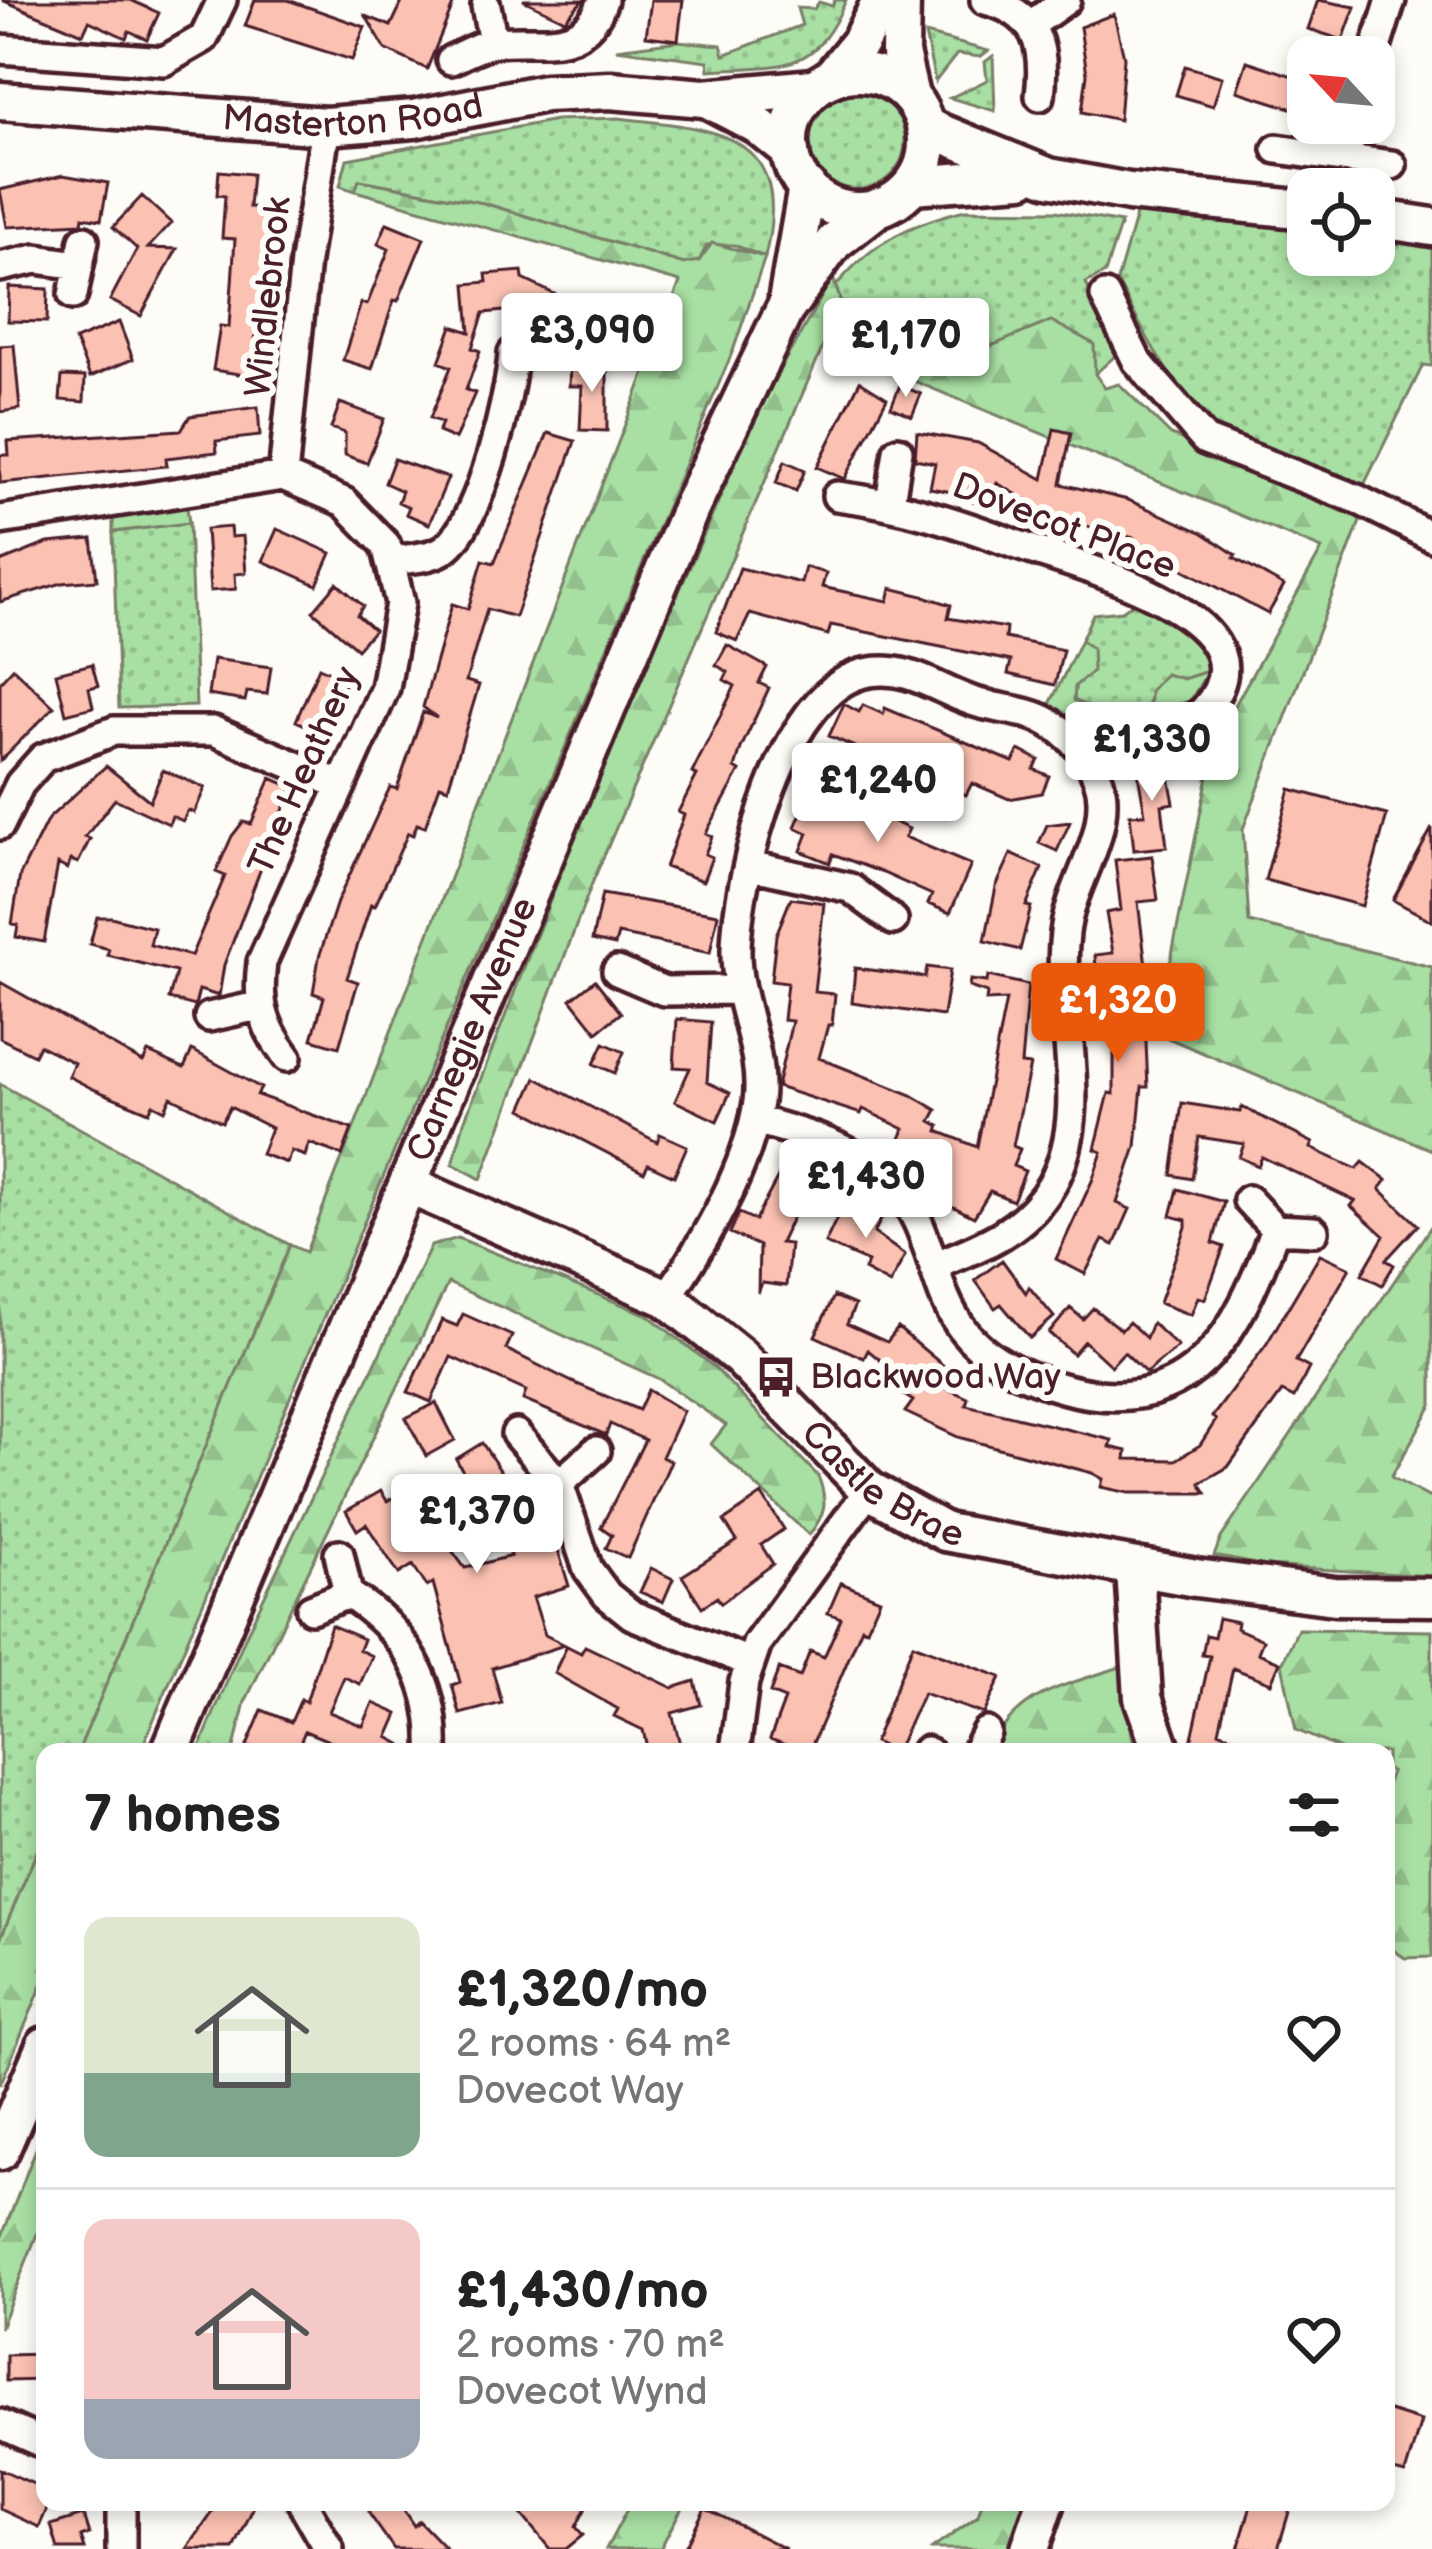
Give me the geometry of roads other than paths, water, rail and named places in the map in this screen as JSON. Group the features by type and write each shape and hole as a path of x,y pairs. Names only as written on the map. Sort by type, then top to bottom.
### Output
{"street":[{"path":"0,49 164,62 204,38 222,0"},
{"path":"451,60 493,42 566,41 593,20 603,0"},
{"path":"882,0 860,42 794,117 790,152 806,188 840,208 879,207 912,185 1049,177 1129,192 1287,208"},
{"path":"901,0 900,53 918,112 925,158 912,185"},
{"path":"985,0 1006,5 1032,25 1043,49 1040,96"},
{"path":"1032,25 1066,0"},
{"path":"1380,36 1391,0"},
{"path":"486,6 493,42"},
{"path":"822,84 846,74 881,76 918,112 1049,177"},
{"name":"Masterton Road","path":"0,101 326,126 415,119 567,91 704,98 822,84"},
{"name":"Masterton Road","path":"704,98 757,124 790,152"},
{"name":"Windlebrook","path":"283,476 305,260 326,126"},
{"path":"1345,157 1348,144"},
{"path":"1277,148 1392,165"},
{"name":"Carnegie Avenue","path":"784,311 806,188"},
{"name":"Carnegie Avenue","path":"174,1743 690,509 784,311 834,242 879,207"},
{"path":"1395,221 1432,227"},
{"path":"0,267 82,252 73,295"},
{"path":"1105,296 1125,368 1205,440 1357,500 1432,537"},
{"path":"0,520 283,476 356,511 373,526 393,561 438,552 459,532 512,393 513,353"},
{"path":"890,502 898,451"},
{"name":"Dovecot Place","path":"837,496 890,502 978,526 1122,580 1206,631 1222,664 1221,680 1201,715 1088,760"},
{"name":"The Heathery","path":"258,1006 266,944 392,665 400,603 393,561"},
{"path":"667,1298 696,1252 754,1120 758,1061 737,990 739,910 749,865 776,777 805,721 829,691 854,675 903,672 969,700 1039,718 1067,736 1088,760 1102,804 1065,933 1061,983 1071,1107 1058,1171 1037,1206 1008,1232 936,1264"},
{"path":"0,825 20,784 44,758 114,731 214,731 341,785"},
{"path":"749,865 858,891 893,920"},
{"path":"616,970 664,991 737,990"},
{"path":"208,1017 258,1006 268,1032 287,1057"},
{"path":"754,1120 819,1138 882,1175 909,1204 956,1319 998,1361 1055,1386 1129,1397 1181,1379 1212,1354 1240,1315 1275,1229"},
{"name":"Castle Brae","path":"408,1185 667,1298 740,1357 868,1490 916,1519 970,1539 1135,1569 1335,1596 1432,1597"},
{"path":"1248,1200 1275,1229 1314,1231"},
{"path":"516,1434 559,1484 588,1569 618,1606 749,1662"},
{"path":"559,1484 596,1450"},
{"path":"736,1743 749,1662 868,1490"},
{"path":"339,1554 348,1594 390,1623 404,1642 431,1716 432,1743"},
{"path":"1135,1569 1143,1699 1159,1743"},
{"path":"311,1609 348,1594"},
{"path":"0,2151 36,2067"},
{"path":"0,2424 36,2440"},
{"path":"122,2511 122,2549"},
{"path":"307,2511 329,2549"},
{"path":"1030,2549 1043,2511"}],"place":[{"name":"Blackwood Way","path":"776,1377"}]}
